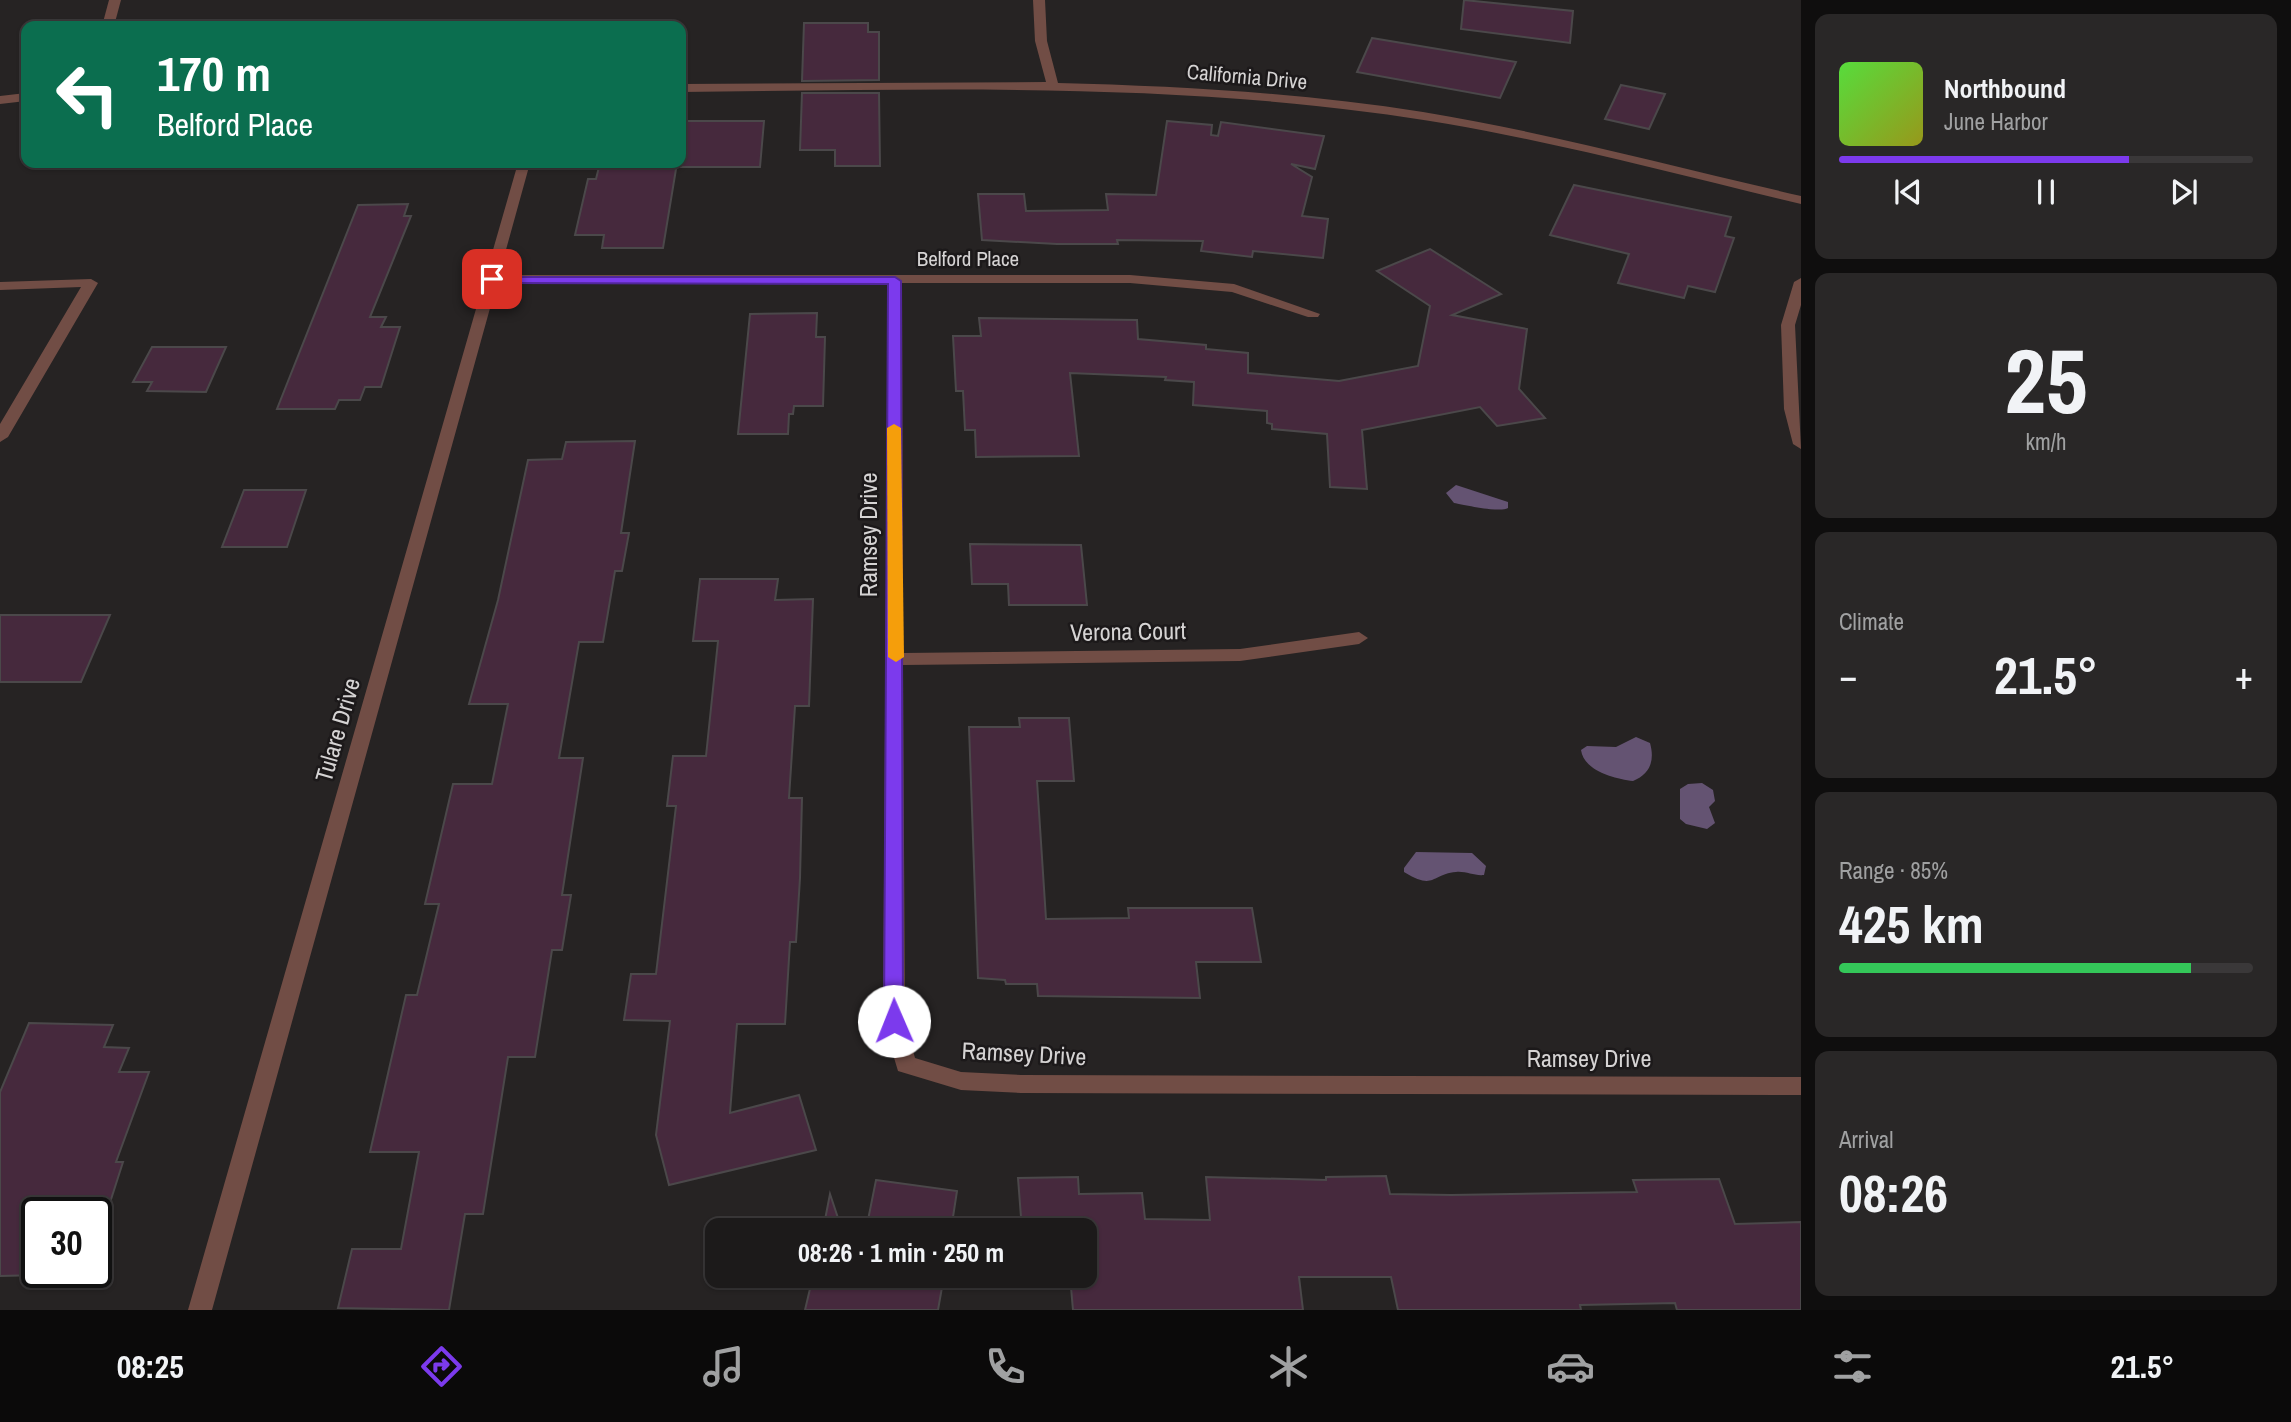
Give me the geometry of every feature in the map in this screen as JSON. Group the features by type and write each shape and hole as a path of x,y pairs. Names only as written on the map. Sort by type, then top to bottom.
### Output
{"street":[{"path":"109,21 115,0"},
{"path":"1039,0 1041,41 1050,66 1053,87"},
{"name":"California Drive","path":"686,88 1053,87 1251,95 1368,108 1551,142 1801,200"},
{"path":"0,100 21,98"},
{"name":"Tulare Drive","path":"200,1310 523,168"},
{"name":"Belford Place","path":"492,279 1130,279 1234,288 1313,314"},
{"name":"Ramsey Drive","path":"895,281 894,1021 906,1065 961,1081 1021,1084 1801,1086"},
{"path":"1801,282 1788,325 1792,409 1801,444"},
{"path":"0,286 91,284 0,436"},
{"name":"Verona Court","path":"896,659 1240,655 1359,638"}],"shaded area":[{"path":"1456,485 1508,502 1508,508 1490,509 1454,503 1446,493"},
{"path":"1636,737 1650,743 1652,756 1644,775 1633,781 1601,773 1583,757 1581,750 1587,746 1616,747"},
{"path":"1702,783 1713,790 1715,801 1709,807 1715,823 1707,829 1686,824 1680,819 1680,789 1688,784"},
{"path":"1416,852 1472,853 1486,866 1484,875 1456,872 1427,881 1414,878 1404,872 1404,868"}],"building":[{"path":"1464,0 1573,11 1570,43 1461,29"},
{"path":"804,23 868,23 868,32 879,32 879,80 802,81"},
{"path":"1372,38 1516,62 1500,98 1357,72"},
{"path":"1621,85 1665,94 1649,129 1605,119"},
{"path":"802,93 879,93 880,166 835,166 835,150 800,150"},
{"path":"686,121 764,121 760,167 686,167"},
{"path":"1167,121 1212,125 1211,135 1218,136 1221,122 1324,136 1315,169 1291,164 1312,177 1302,216 1328,219 1323,258 1253,251 1252,257 1201,251 1203,241 1117,240 1118,244 1057,244 982,240 978,194 1024,194 1026,211 1108,210 1106,194 1156,195"},
{"path":"599,168 676,168 663,248 602,248 604,235 575,235 588,179 596,179"},
{"path":"1574,185 1731,217 1725,236 1734,238 1715,292 1688,286 1684,298 1618,283 1629,254 1550,235"},
{"path":"408,204 404,216 411,216 370,317 386,317 381,327 400,327 381,387 365,387 360,400 339,400 335,409 277,409 358,205"},
{"path":"1430,249 1501,294 1452,315 1527,329 1519,389 1545,418 1497,426 1480,407 1362,430 1367,489 1330,487 1327,434 1272,429 1272,424 1267,423 1267,411 1193,405 1194,382 1165,380 1166,377 1070,373 1079,456 976,457 975,430 965,430 963,391 956,391 953,336 981,336 979,318 1137,320 1138,339 1206,345 1206,349 1248,353 1248,373 1339,381 1418,366 1430,306 1377,271"},
{"path":"817,313 816,337 825,337 823,406 794,406 793,414 789,414 788,434 738,434 750,314"},
{"path":"152,347 226,347 206,392 147,391 152,382 133,382"},
{"path":"635,441 621,533 629,533 622,571 615,571 603,642 579,642 559,758 583,758 562,895 571,895 562,950 552,950 535,1057 508,1057 483,1214 465,1214 449,1310 338,1308 352,1249 401,1249 419,1152 370,1152 406,995 417,995 439,904 425,904 453,784 492,784 508,704 469,704 498,600 528,460 562,459 566,442"},
{"path":"244,490 306,490 287,547 222,547"},
{"path":"970,544 1081,545 1087,605 1009,605 1008,584 972,584"},
{"path":"700,579 778,579 775,600 813,599 809,706 795,706 789,798 802,798 800,878 796,942 790,942 785,1024 737,1024 730,1113 799,1095 816,1150 669,1185 656,1135 670,1021 624,1020 631,974 656,974 676,806 667,806 673,756 706,756 718,641 693,641"},
{"path":"0,615 110,615 81,682 0,682"},
{"path":"1019,718 1069,718 1074,781 1037,781 1046,919 1129,918 1128,908 1252,908 1261,962 1196,962 1200,998 1038,996 1037,984 1006,984 1005,980 978,978 969,727 1020,727"},
{"path":"29,1023 113,1025 104,1047 129,1048 119,1072 149,1072 116,1162 123,1162 112,1197 21,1197 21,1275 0,1276 0,1092"},
{"path":"1386,1176 1390,1194 1451,1195 1637,1192 1633,1180 1719,1179 1735,1224 1801,1222 1801,1310 1677,1310 1675,1303 1580,1305 1581,1310 1398,1310 1391,1277 1299,1277 1303,1310 1073,1310 1071,1288 1097,1288 1097,1218 1021,1218 1018,1178 1078,1177 1079,1194 1142,1193 1145,1219 1210,1220 1206,1177 1326,1180 1326,1177"},
{"path":"876,1180 957,1191 953,1218 868,1218"},
{"path":"830,1194 838,1218 825,1218"},
{"path":"810,1288 942,1288 938,1310 805,1310"}],"slow traffic":[{"path":"894,428 896,657"}],"route":[{"path":"492,279 895,281 894,1021"}]}
